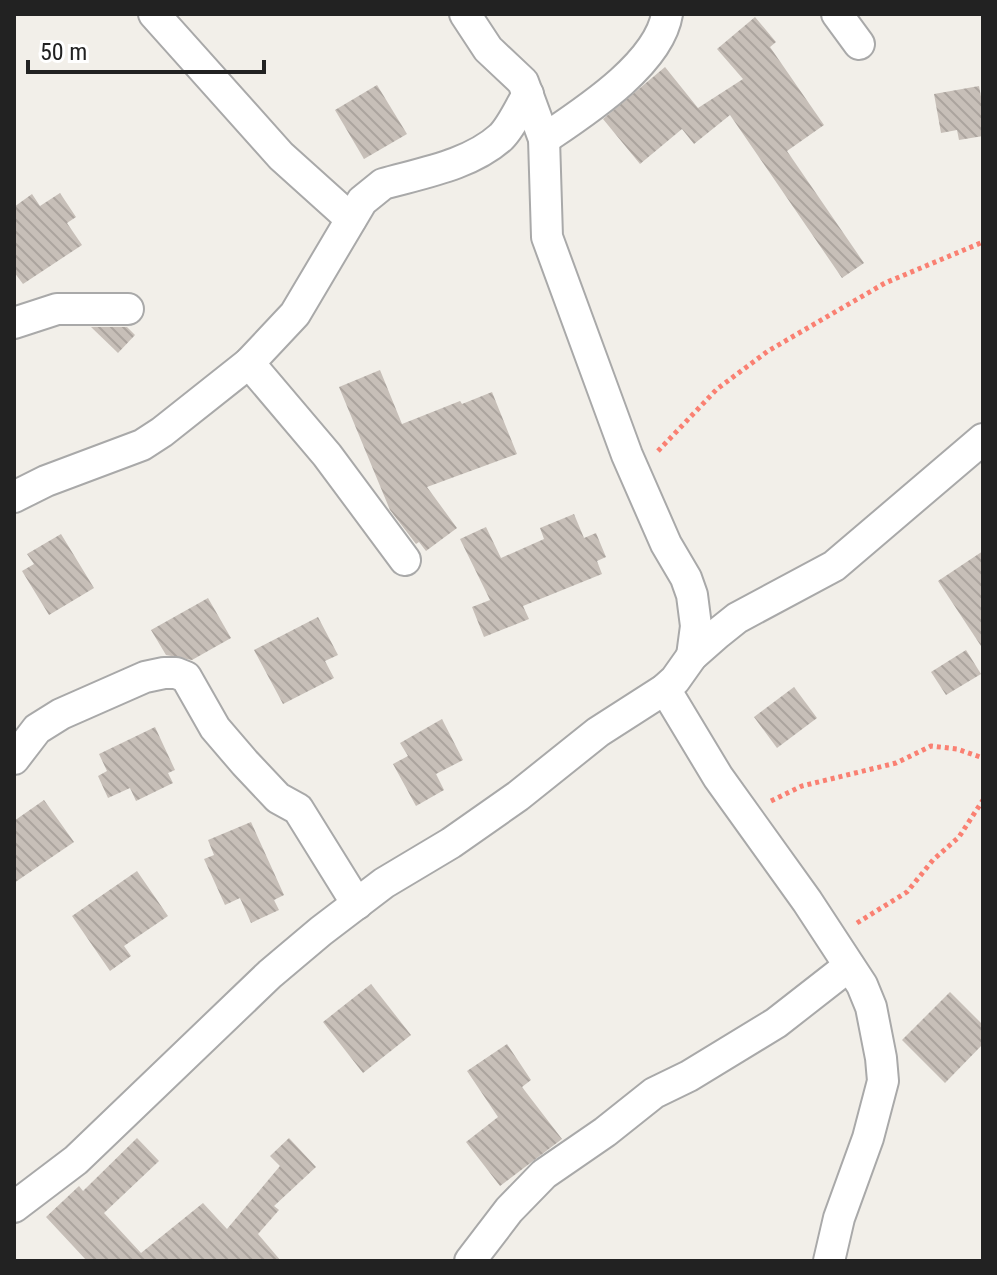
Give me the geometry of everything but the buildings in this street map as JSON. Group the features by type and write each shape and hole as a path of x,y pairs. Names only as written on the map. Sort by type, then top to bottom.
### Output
{"street":[{"path":"154,14 281,156 351,219"},
{"path":"465,14 488,49 523,82 544,139 547,237 636,476 692,595 696,626 692,656"},
{"path":"544,139 592,106 625,77 650,50 665,25 667,14"},
{"path":"837,14 859,44"},
{"path":"14,497 46,481 142,445 162,432 249,363 295,314 362,201 383,184 466,159 487,147 503,135 528,94"},
{"path":"14,323 57,309 128,309"},
{"path":"249,363 327,455 405,560"},
{"path":"14,1207 76,1160 270,974 357,904 518,796 598,732 665,689 692,656 737,618 834,566 983,439"},
{"path":"14,759 37,729 61,714 145,677 176,673 186,677 215,728 235,752 278,798 298,809 357,904"},
{"path":"665,689 692,737 862,985 871,1007 883,1081 868,1138 839,1218 829,1261"},
{"path":"470,1261 509,1210 544,1174 605,1132 635,1106 776,1023 849,966"}],"path":[{"path":"636,476 717,389 768,351 885,283 983,242"},
{"path":"745,814 802,786 896,763 931,746 957,749 983,758"},
{"path":"831,938 907,892 933,860 959,837 983,800"}]}
